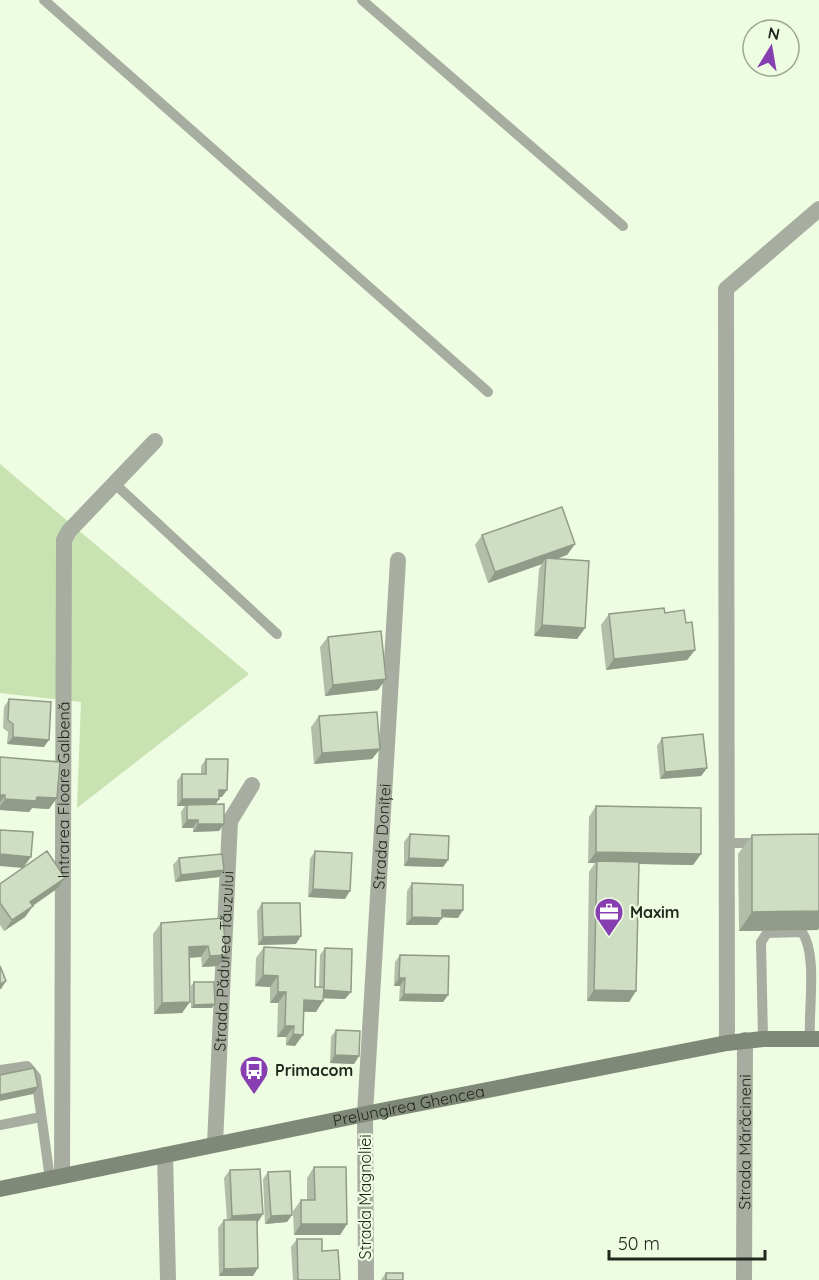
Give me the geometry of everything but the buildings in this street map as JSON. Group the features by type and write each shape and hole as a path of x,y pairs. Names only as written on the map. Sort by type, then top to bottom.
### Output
{"main road":[{"name":"Prelungirea Ghencea","path":"0,1189 727,1043 763,1039 815,1039"}],"street":[{"path":"727,1043 726,289 819,209"},
{"name":"Intrarea Floare Galbenă","path":"56,1177 63,540 155,441"},
{"name":"Strada Doniței","path":"365,1114 398,560"},
{"name":"Strada Pădurea Tăuzului","path":"215,1144 230,821 252,785"},
{"name":"Strada Mărăcineni","path":"744,1280 745,1040"},
{"name":"Strada Magnoliei","path":"365,1114 366,1280"},
{"path":"165,1155 168,1280"}],"lane":[{"path":"44,0 488,392"},
{"path":"362,0 623,226"},
{"path":"115,484 277,634"},
{"path":"726,843 773,843"},
{"path":"763,1039 762,942 767,933 783,931 802,932 807,938 811,957 815,1039"},
{"path":"0,1070 23,1065 31,1068 36,1077 41,1117 56,1177"},
{"path":"0,1125 41,1117"}],"green space":[{"path":"0,464 249,674 77,808 81,702 0,693"}],"place":[{"name":"Maxim","path":"609,938"},
{"name":"Primacom","path":"254,1096"}]}
